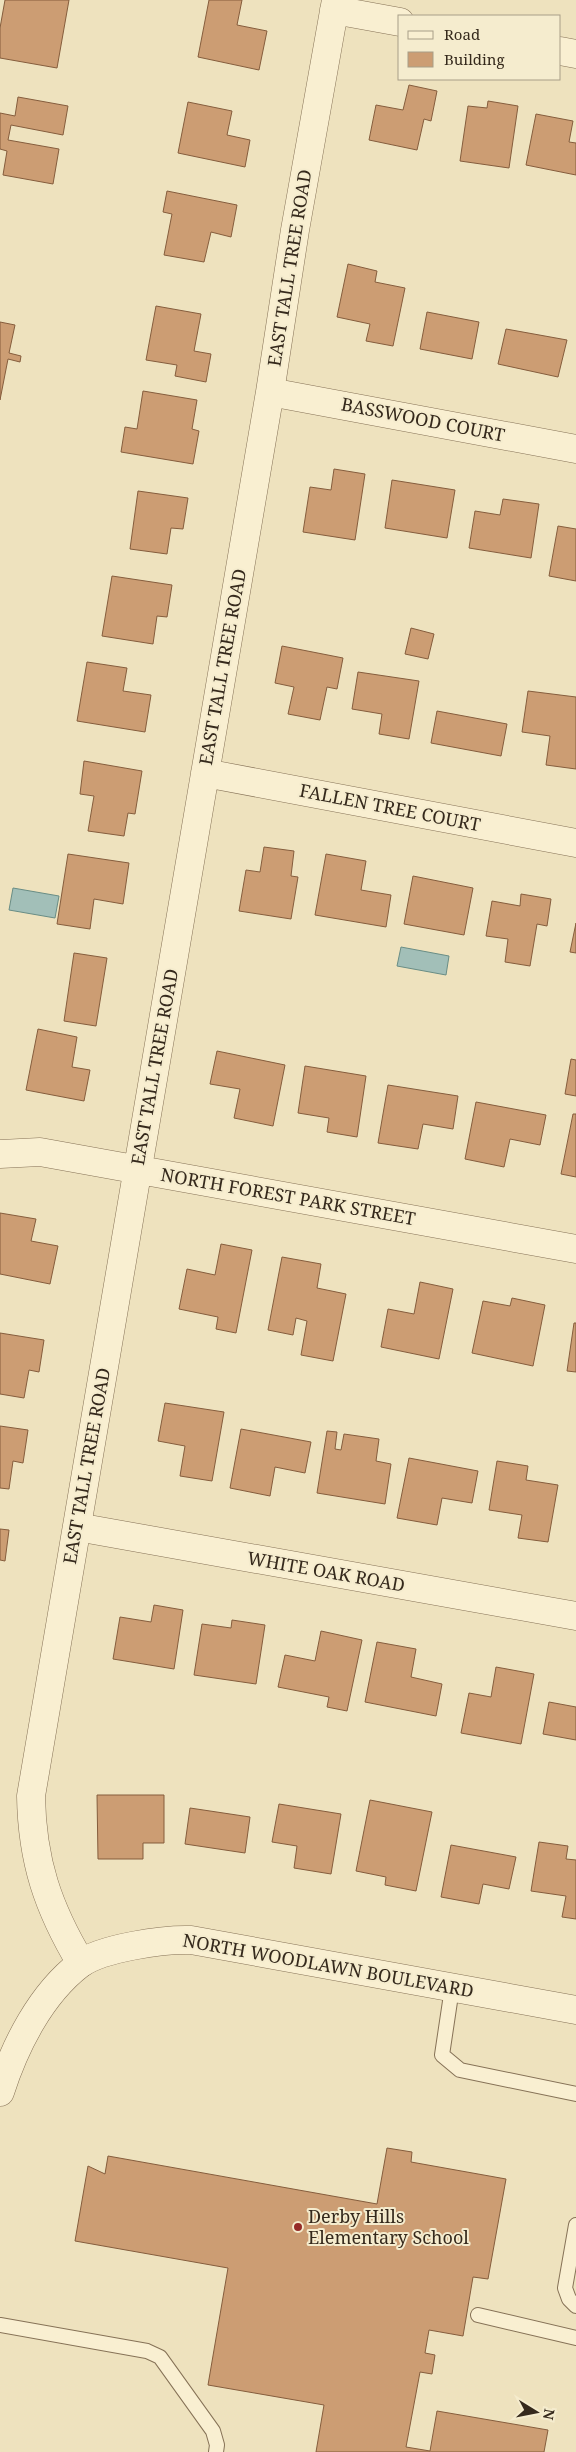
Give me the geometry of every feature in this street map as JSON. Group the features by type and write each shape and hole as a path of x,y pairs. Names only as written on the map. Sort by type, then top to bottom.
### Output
{"street":[{"path":"335,5 398,21"},
{"name":"EAST TALL TREE ROAD","path":"81,1963 52,1906 38,1866 32,1830 31,1796 270,392 295,230 335,5"},
{"path":"561,51 576,54"},
{"name":"BASSWOOD COURT","path":"270,392 576,449"},
{"name":"FALLEN TREE COURT","path":"205,773 576,843"},
{"name":"NORTH FOREST PARK STREET","path":"0,1154 40,1152 576,1249"},
{"name":"WHITE OAK ROAD","path":"76,1527 576,1616"},
{"name":"NORTH WOODLAWN BOULEVARD","path":"81,1963 128,1947 174,1939 191,1940 576,2010"},
{"path":"0,2092 13,2054 31,2021 54,1990 81,1963"}],"lane":[{"path":"452,1988 442,2055 460,2070 576,2094"},
{"path":"576,2225 565,2288 569,2299 576,2306"},
{"path":"478,2316 576,2338"},
{"path":"0,2324 147,2351 160,2357 213,2431 217,2445 216,2452"}],"water":[{"path":"13,888 59,896 55,918 9,910"},
{"path":"401,947 449,956 446,975 397,966"}],"building":[{"path":"5,0 69,0 57,68 0,58 0,28"},
{"path":"209,0 242,0 237,25 267,31 259,70 198,57"},
{"path":"409,85 437,91 431,121 424,119 417,150 369,140 376,105 403,110"},
{"path":"18,97 68,106 63,135 11,125 8,140 59,149 53,184 3,175 7,151 0,149 0,113 15,116"},
{"path":"488,101 518,106 509,168 460,161 468,106 487,108"},
{"path":"188,102 232,111 227,135 250,140 245,167 178,153"},
{"path":"536,114 573,121 569,142 576,143 576,175 526,165"},
{"path":"167,191 237,205 231,237 211,232 204,262 164,255 172,214 163,212"},
{"path":"348,264 377,271 375,282 405,288 393,346 366,341 370,324 337,317"},
{"path":"156,306 201,314 194,351 211,354 206,382 175,376 177,365 146,360"},
{"path":"427,312 479,322 472,359 420,349"},
{"path":"0,322 15,325 9,353 21,356 20,362 8,359 0,400"},
{"path":"506,329 567,340 558,377 498,364"},
{"path":"143,391 197,400 192,429 199,431 193,464 121,452 125,427 137,429"},
{"path":"334,469 365,474 355,540 303,532 310,487 331,490"},
{"path":"392,480 455,490 447,538 385,528"},
{"path":"138,491 188,498 183,529 171,528 167,554 130,549"},
{"path":"503,499 539,504 531,558 469,548 475,511 500,515"},
{"path":"558,526 576,529 576,581 549,576"},
{"path":"112,576 172,585 167,617 157,616 153,644 102,636"},
{"path":"411,628 434,634 428,659 405,654"},
{"path":"282,646 343,658 337,689 327,687 320,720 288,714 294,687 275,683"},
{"path":"87,662 127,668 123,691 151,695 145,732 77,721"},
{"path":"358,672 419,681 409,739 379,734 382,714 352,709"},
{"path":"528,691 576,697 576,769 546,765 550,736 522,732"},
{"path":"437,711 507,724 501,756 431,743"},
{"path":"84,761 142,771 135,814 128,813 124,836 88,831 94,796 80,794"},
{"path":"264,847 294,851 291,876 298,877 291,919 239,911 246,870 260,872"},
{"path":"68,854 129,863 123,904 94,899 90,929 57,924"},
{"path":"326,854 366,861 361,890 391,895 386,927 315,915"},
{"path":"413,876 473,888 464,935 404,924"},
{"path":"521,894 551,899 547,926 537,924 530,966 505,962 508,939 486,936 492,901 520,906"},
{"path":"576,923 576,953 570,952"},
{"path":"74,953 107,958 96,1026 64,1021"},
{"path":"38,1029 77,1037 72,1067 90,1070 84,1101 26,1090"},
{"path":"217,1051 285,1065 273,1126 234,1118 240,1089 210,1084"},
{"path":"571,1059 576,1060 576,1096 565,1094"},
{"path":"305,1066 366,1076 357,1137 327,1132 329,1118 298,1113"},
{"path":"388,1085 458,1096 453,1129 423,1124 418,1149 378,1143"},
{"path":"476,1102 546,1115 540,1145 510,1139 504,1167 465,1159"},
{"path":"573,1114 576,1114 576,1177 561,1174"},
{"path":"0,1213 36,1219 31,1241 58,1246 50,1284 0,1274"},
{"path":"221,1244 252,1250 236,1333 216,1329 218,1317 179,1309 187,1269 215,1275"},
{"path":"282,1257 321,1264 317,1288 346,1294 333,1361 301,1355 307,1321 296,1318 293,1335 268,1330"},
{"path":"420,1282 453,1289 439,1359 381,1347 388,1309 414,1314"},
{"path":"512,1298 545,1305 533,1366 472,1353 483,1301 510,1306"},
{"path":"574,1323 576,1323 576,1372 567,1371"},
{"path":"0,1333 44,1340 39,1372 29,1370 24,1398 0,1394"},
{"path":"165,1403 224,1412 212,1481 180,1476 185,1446 158,1441"},
{"path":"0,1426 28,1430 23,1463 13,1461 9,1489 0,1488"},
{"path":"241,1429 311,1442 305,1473 275,1467 270,1496 230,1488"},
{"path":"327,1431 337,1432 335,1449 341,1450 344,1434 379,1439 376,1461 391,1464 385,1504 317,1493"},
{"path":"409,1458 478,1471 472,1503 442,1498 437,1525 397,1518"},
{"path":"497,1461 528,1466 526,1480 558,1485 548,1542 518,1538 522,1515 489,1510"},
{"path":"0,1529 9,1530 5,1561 0,1560"},
{"path":"154,1605 183,1610 174,1669 113,1659 120,1617 151,1622"},
{"path":"232,1620 265,1625 256,1684 194,1675 202,1624 231,1628"},
{"path":"321,1631 362,1640 347,1711 327,1707 329,1697 278,1687 285,1655 315,1661"},
{"path":"377,1642 416,1649 411,1677 442,1684 436,1716 365,1702"},
{"path":"496,1667 534,1674 521,1744 461,1733 469,1693 491,1697"},
{"path":"549,1702 576,1707 576,1740 543,1734"},
{"path":"97,1795 164,1795 164,1843 143,1843 143,1859 98,1859"},
{"path":"370,1800 432,1812 416,1891 385,1885 386,1877 356,1871"},
{"path":"279,1804 341,1814 331,1874 294,1868 297,1846 272,1842"},
{"path":"190,1808 250,1817 245,1853 185,1844"},
{"path":"539,1842 568,1846 566,1859 576,1860 576,1919 562,1917 566,1896 531,1891"},
{"path":"451,1845 516,1857 509,1889 483,1884 479,1904 441,1897"},
{"path":"387,2148 412,2152 411,2162 506,2179 488,2279 473,2277 463,2336 429,2330 425,2353 435,2355 432,2374 420,2372 406,2447 430,2451 437,2411 548,2430 544,2452 316,2452 324,2405 208,2385 228,2268 75,2241 88,2166 105,2174 108,2156 377,2204"}],"place":[{"name":"Derby Hills Elementary School","path":"298,2227"}]}
